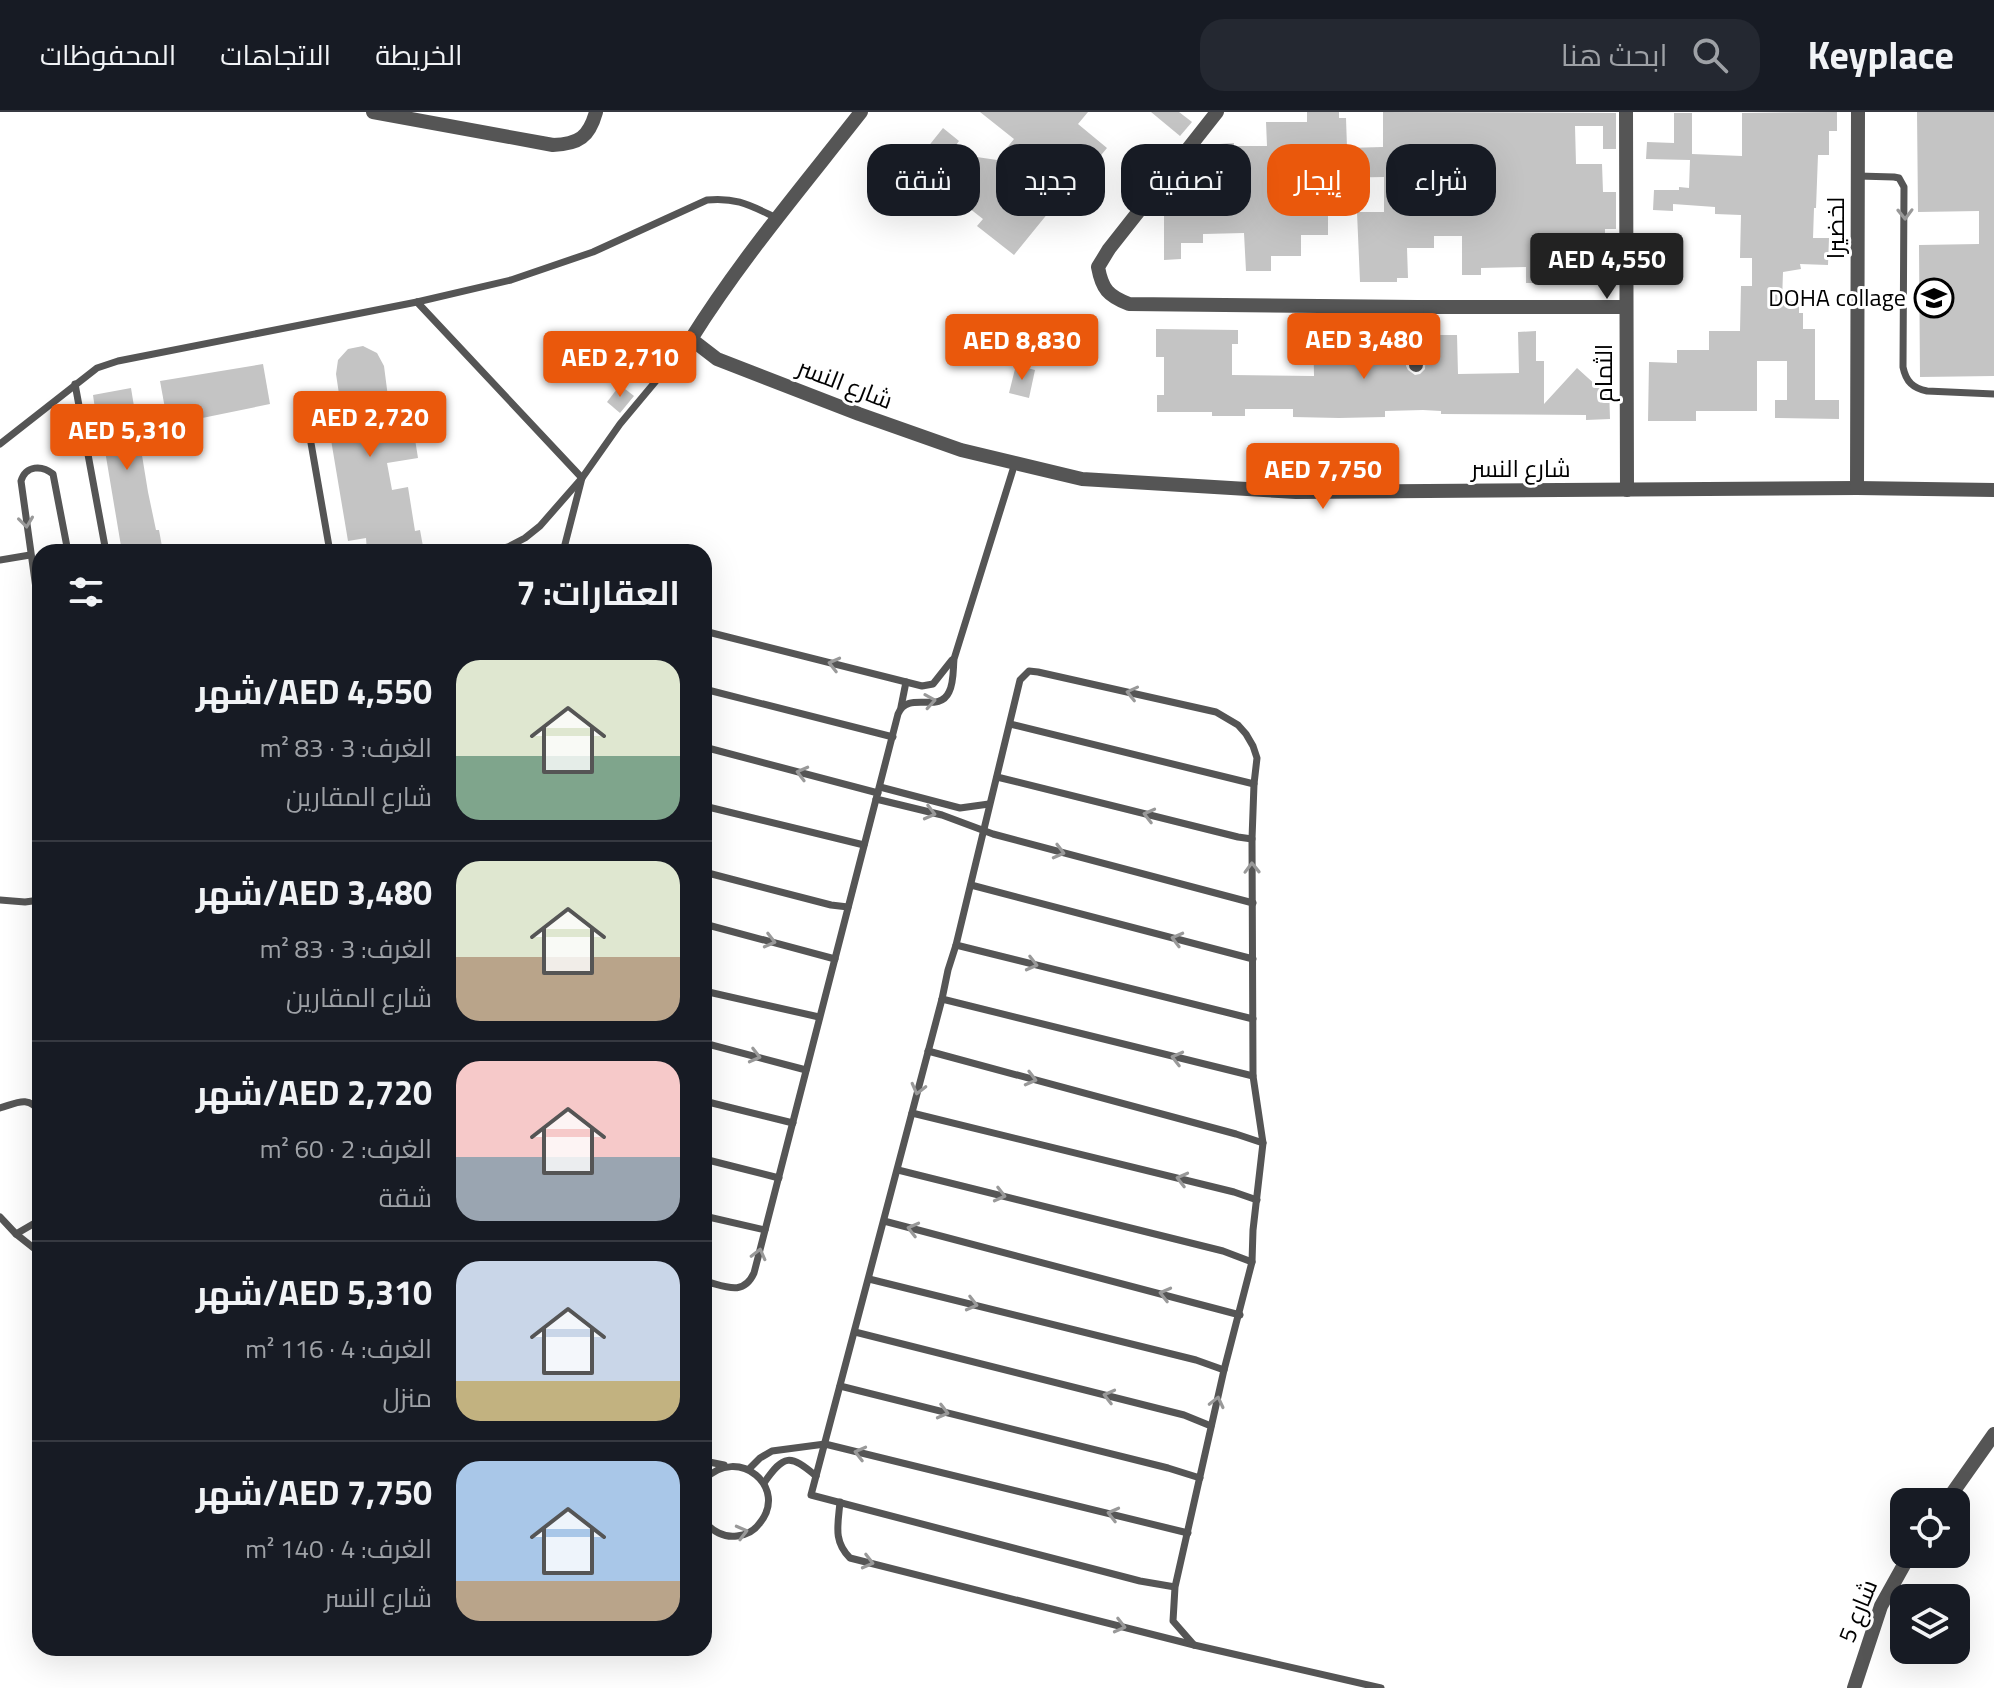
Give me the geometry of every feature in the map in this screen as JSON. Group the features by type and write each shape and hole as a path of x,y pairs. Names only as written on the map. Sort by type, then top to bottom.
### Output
{"street":[{"path":"373,112 553,145 570,144 582,138 592,127 596,112"},
{"path":"691,339 777,218 861,112"},
{"path":"1217,112 1098,267 1101,282 1112,297 1129,304 1626,307"},
{"name":"الثمام","path":"1626,112 1627,490"},
{"name":"لخضيرا","path":"1857,488 1858,112"},
{"path":"1416,365 1417,307"},
{"name":"شارع النسر","path":"691,339 717,359 859,414 961,450 1082,479 1296,492 1994,490"},
{"path":"1956,1488 1994,1434"},
{"name":"شارع 5","path":"1854,1688 1881,1606 1902,1568"}],"lane":[{"path":"1858,176 1899,178 1904,187 1905,376 1917,389 1994,394"},
{"path":"0,444 97,368 118,361 417,302 511,280 628,238 707,200 725,199 744,203 777,218"},
{"path":"417,302 582,478"},
{"path":"514,544 540,526 582,478 620,424 691,339"},
{"path":"75,384 105,544"},
{"path":"304,403 329,544"},
{"path":"901,707 907,703 938,701 950,692 954,659 1015,463"},
{"path":"32,567 21,481 28,471 38,467 53,474 66,544"},
{"path":"565,544 582,478"},
{"path":"0,560 30,555"},
{"path":"712,633 922,686 933,684 954,659"},
{"path":"1175,1587 1140,1581 811,1495 956,945 1020,680 1029,671 1216,712 1238,725 1253,746 1257,758 1252,839 1253,1076 1263,1143 1252,1262 1175,1587 1173,1621 1194,1645"},
{"path":"712,1283 740,1288 749,1284 754,1273 906,682"},
{"path":"712,691 893,737"},
{"path":"1010,724 1254,784"},
{"path":"712,749 878,793 961,821 983,832 1253,903"},
{"path":"997,777 1252,839"},
{"path":"878,793 960,808 989,804"},
{"path":"712,808 864,845"},
{"path":"712,874 848,907"},
{"path":"971,885 1253,959"},
{"path":"0,900 32,901"},
{"path":"712,926 835,959"},
{"path":"956,945 1253,1019"},
{"path":"712,993 819,1017"},
{"path":"942,999 1253,1076"},
{"path":"712,1045 806,1070"},
{"path":"928,1051 1263,1143"},
{"path":"0,1108 24,1101 32,1103"},
{"path":"712,1103 793,1123"},
{"path":"912,1113 1257,1200"},
{"path":"712,1161 779,1178"},
{"path":"898,1170 1223,1251 1252,1262"},
{"path":"0,1217 32,1247"},
{"path":"712,1218 765,1230"},
{"path":"884,1221 1240,1315"},
{"path":"16,1234 32,1225"},
{"path":"869,1279 1196,1360 1224,1370"},
{"path":"855,1332 1184,1415 1211,1426"},
{"path":"840,1386 1200,1478"},
{"path":"749,1469 772,1451 825,1444 1188,1533"},
{"path":"764,1483 773,1469 785,1460 797,1460 816,1476"},
{"path":"712,1463 740,1466 758,1475 768,1492 769,1503 762,1522 746,1534 726,1536 712,1528"},
{"path":"712,1472 730,1466"},
{"path":"840,1502 838,1529 841,1549 850,1558 1194,1645 1381,1688"}],"building":[{"path":"980,112 1088,112 1078,124 1102,144 1010,144 1014,139"},
{"path":"1151,112 1179,112 1192,122 1180,136"},
{"path":"1307,112 1339,112 1339,118 1346,118 1347,144 1267,146 1266,122 1307,122"},
{"path":"1383,112 1616,113 1616,149 1603,149 1603,126 1575,126 1576,164 1602,164 1603,192 1616,192 1616,229 1605,229 1605,256 1592,256 1592,240 1544,240 1543,283 1526,283 1526,267 1481,268 1481,275 1462,275 1462,236 1434,236 1434,248 1407,248 1408,278 1397,278 1397,282 1360,282 1357,216 1384,212 1384,177 1370,177 1370,147 1383,147"},
{"path":"1837,112 1837,131 1829,131 1829,155 1818,155 1814,208 1813,238 1829,238 1828,265 1800,264 1801,269 1783,272 1782,301 1799,301 1803,329 1815,329 1815,400 1839,400 1839,419 1775,418 1775,400 1787,400 1787,361 1757,361 1757,411 1696,411 1696,421 1648,421 1649,362 1677,363 1677,350 1709,350 1709,331 1740,331 1741,286 1752,286 1752,258 1740,258 1741,215 1715,214 1715,207 1673,204 1673,211 1653,210 1654,190 1689,188 1690,160 1646,159 1647,142 1674,143 1674,113 1692,113 1692,154 1742,156 1742,113"},
{"path":"1917,112 1994,112 1994,376 1920,377 1919,245 1979,244 1979,211 1918,212"},
{"path":"943,128 959,141 957,144 930,144"},
{"path":"1251,146 1267,146 1267,216 1328,216 1328,235 1301,235 1301,256 1271,256 1271,271 1246,271 1244,233 1203,234 1203,243 1181,243 1181,259 1164,260 1164,216 1251,216"},
{"path":"980,157 996,160 996,216 1046,216 1014,255 977,226 983,219 979,216"},
{"path":"1313,324 1334,324 1334,348 1342,349 1378,349 1379,327 1407,328 1406,366 1415,375 1425,369 1427,335 1457,335 1458,374 1519,373 1518,332 1536,331 1536,361 1544,361 1544,404 1577,368 1598,387 1609,387 1610,419 1586,420 1586,415 1441,414 1441,411 1423,410 1385,411 1385,417 1339,418 1293,417 1293,409 1245,409 1245,416 1212,416 1212,412 1157,412 1157,395 1164,395 1164,357 1156,357 1156,329 1238,330 1238,344 1232,344 1232,375 1314,376"},
{"path":"363,346 377,353 384,366 388,397 376,399 383,438 414,433 418,458 387,463 392,490 408,487 415,531 420,530 423,544 366,544 366,538 348,541 327,416 342,414 336,374 338,360 348,349"},
{"path":"263,364 270,404 168,425 160,381"},
{"path":"1016,365 1035,370 1029,398 1009,393"},
{"path":"620,385 634,396 620,413 607,402"},
{"path":"131,388 148,492 162,544 121,544 93,395"}],"place":[{"name":"DOHA collage","path":"1934,298"}]}
